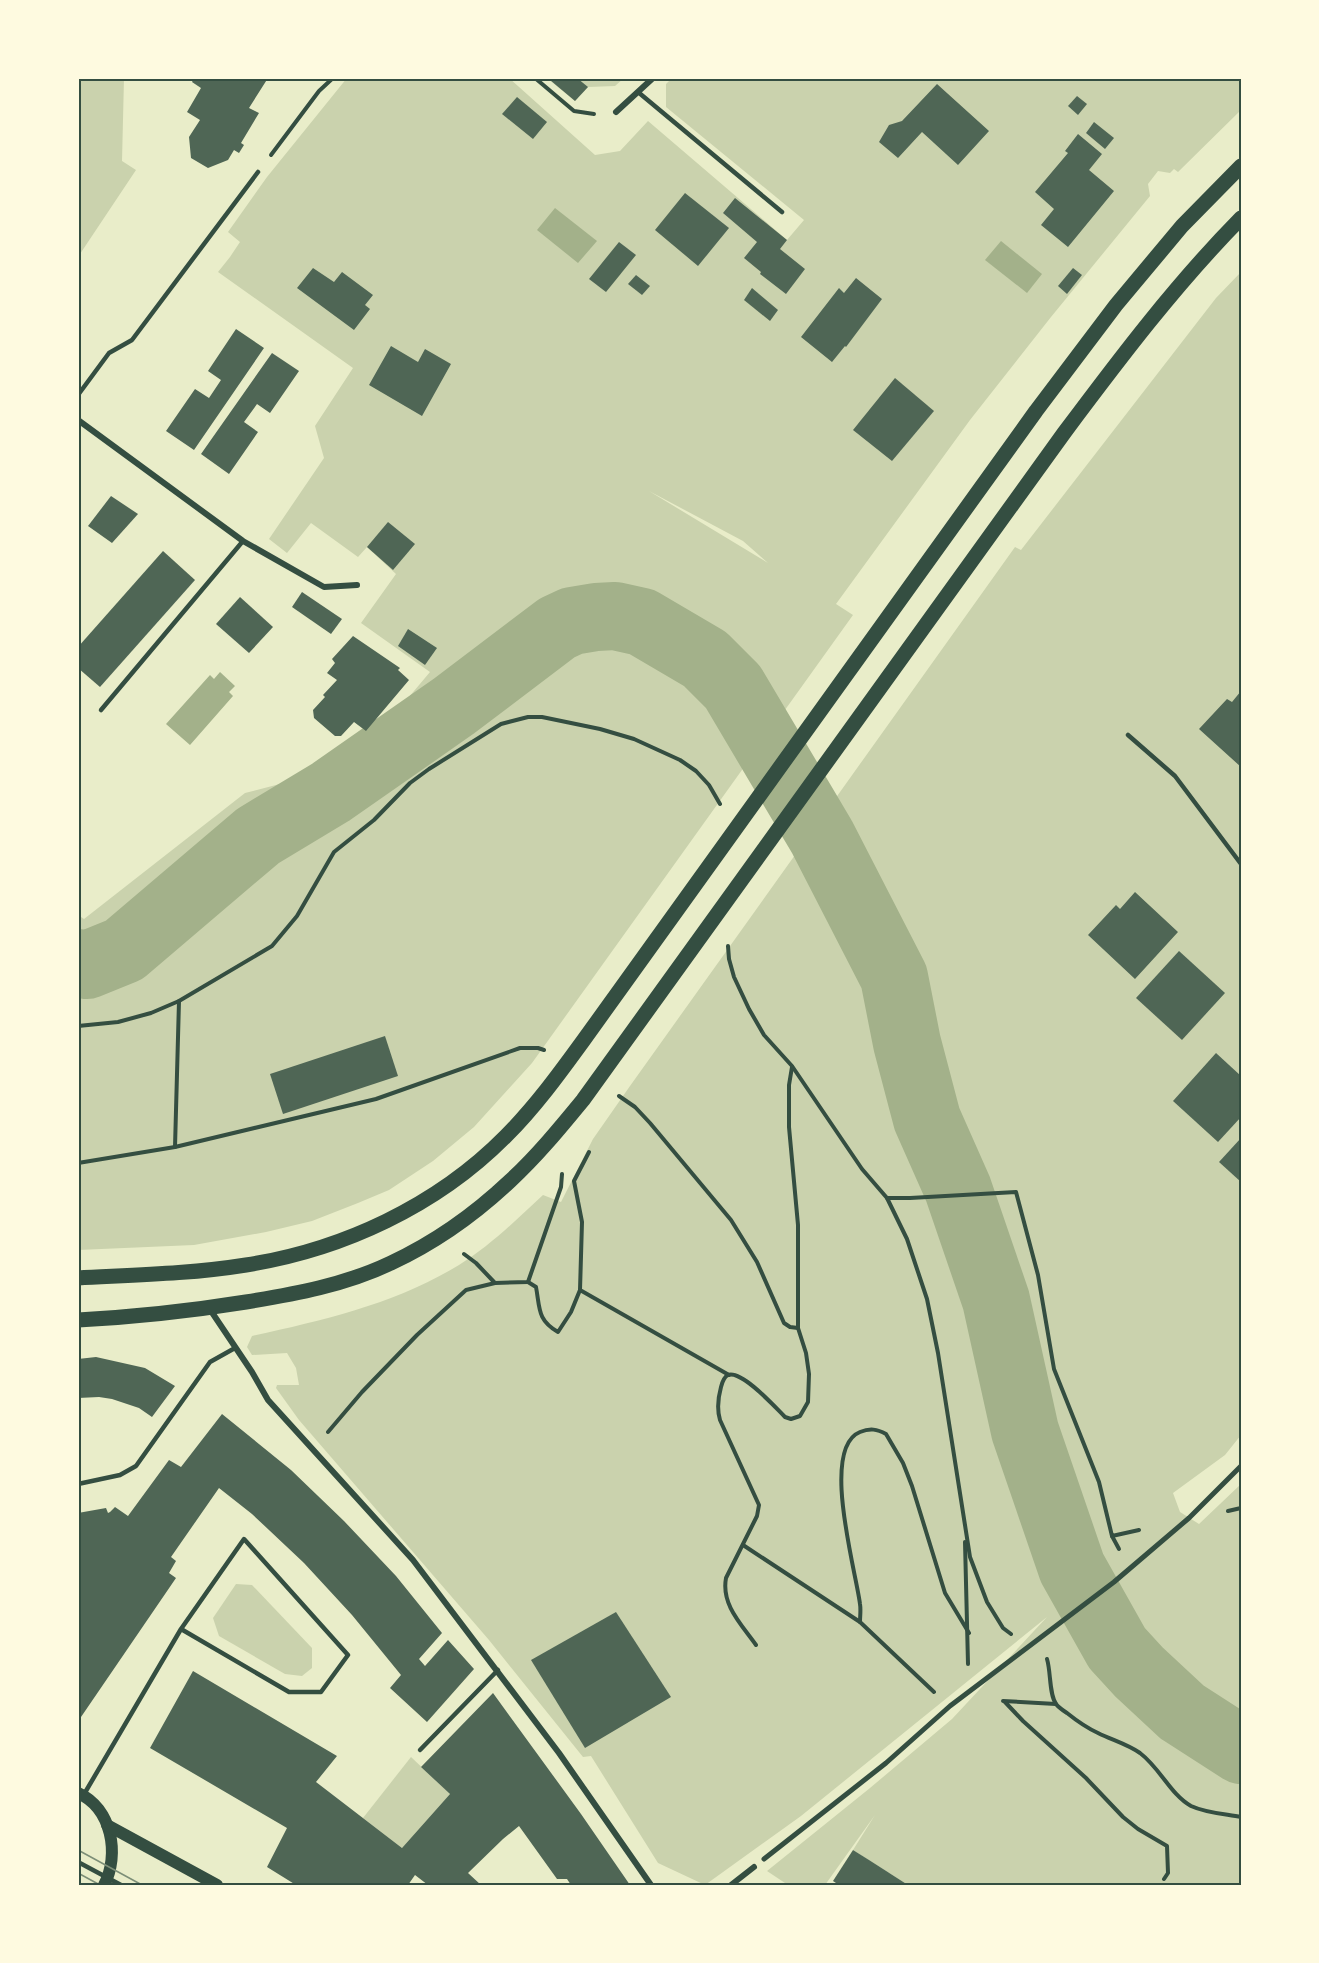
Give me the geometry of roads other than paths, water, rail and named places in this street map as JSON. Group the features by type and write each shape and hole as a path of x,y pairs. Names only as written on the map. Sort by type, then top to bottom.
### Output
{"main road":[{"path":"78,1278 247,1265 346,1239 404,1212 453,1181 505,1137 552,1083 1036,411 1116,305 1182,226 1241,166"},
{"path":"78,1320 208,1308 288,1295 345,1281 389,1264 422,1247 484,1204 533,1159 583,1100 1064,433 1157,312 1208,251 1241,218"},
{"path":"80,1795 97,1809 107,1825 112,1846 106,1881"},
{"path":"107,1825 217,1885"}],"street":[{"path":"616,112 653,78"},
{"path":"78,420 243,541 324,587 357,585"},
{"path":"208,1308 252,1372 268,1400 414,1560 559,1753 651,1885"},
{"path":"764,1859 886,1763 950,1706 1114,1582 1189,1518 1241,1466"},
{"path":"731,1885 754,1867"}],"lane":[{"path":"638,92 782,212"},
{"path":"78,394 109,353 132,340 258,172"},
{"path":"101,710 243,541"},
{"path":"1128,735 1174,776 1241,864"},
{"path":"78,1484 120,1475 136,1466 210,1362 235,1348"},
{"path":"80,1795 181,1629 244,1539 348,1655 321,1692 289,1692 181,1629"},
{"path":"420,1749 498,1671"},
{"path":"78,1862 106,1881 121,1885"}],"waterway":[{"path":"78,963 87,965 124,950 258,836 331,792 454,706 557,628 572,621 615,616 642,622 705,659 733,687 822,837 894,977 907,1043 927,1119 958,1189 996,1300 1025,1431 1072,1568 1117,1648 1139,1672 1182,1712 1241,1750"}],"tram line":[{"path":"78,1850 142,1885"},
{"path":"78,1873 100,1885"}]}
